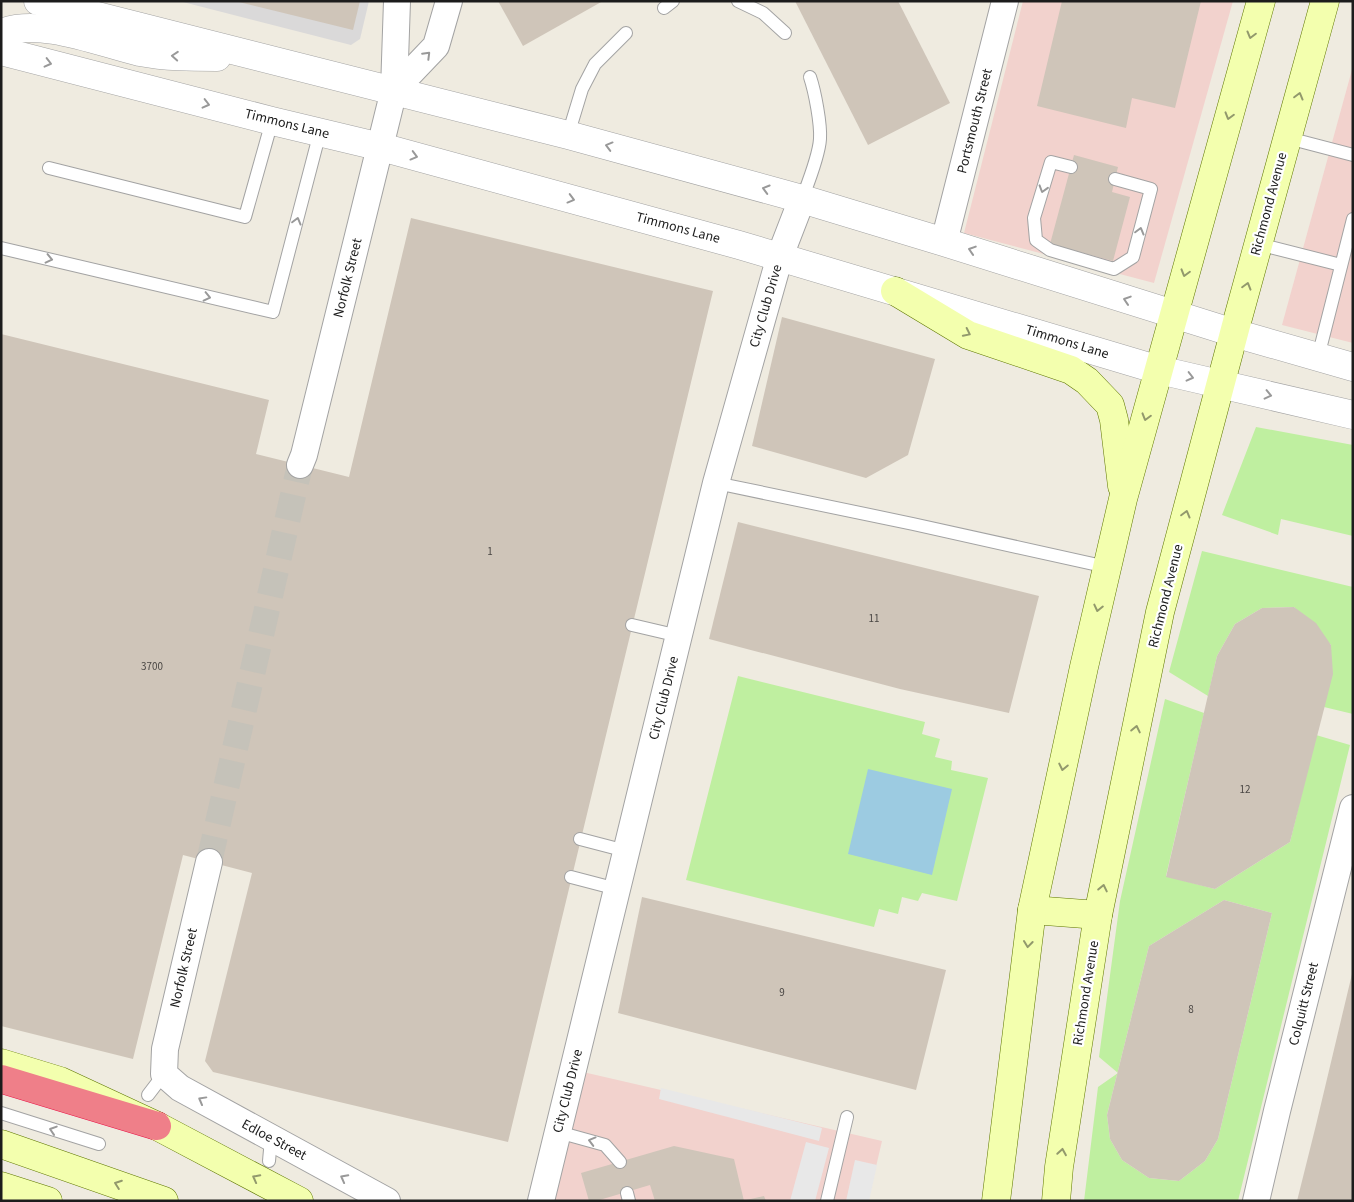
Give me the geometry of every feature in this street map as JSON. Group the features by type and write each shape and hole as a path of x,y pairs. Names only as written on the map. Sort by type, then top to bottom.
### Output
{"highway":[{"path":"1,1079 156,1126"}],"main road":[{"path":"996,1201 1032,910 1107,567 1174,314 1261,1"},
{"name":"Richmond Avenue","path":"1056,1201 1059,1167 1098,914 1160,612 1325,1"},
{"path":"895,290 968,335 1071,370 1087,381 1110,406 1114,420 1124,499"},
{"path":"1032,910 1098,914"},
{"path":"1,1063 60,1081 156,1126 299,1201"},
{"path":"1,1144 164,1201"},
{"path":"1,1186 48,1201"}],"street":[{"name":"Norfolk Street","path":"300,465 394,90 397,1"},
{"name":"Norfolk Street","path":"394,90 436,46 449,1"},
{"name":"Portsmouth Street","path":"944,242 1005,1"},
{"path":"54,3 568,135 802,199 1234,333 1353,367"},
{"path":"1,33 13,28 60,30 142,52 176,57 259,57"},
{"name":"Timmons Lane","path":"1,51 380,147 780,256 1159,370 1353,414"},
{"name":"City Club Drive","path":"541,1201 716,483 780,256 802,199"},
{"name":"Colquitt Street","path":"1256,1201 1353,808"},
{"name":"Norfolk Street","path":"164,1074 166,1049 209,862"},
{"name":"Edloe Street","path":"164,1074 180,1088 270,1150 387,1201"}],"lane":[{"path":"738,1 763,13 785,33"},
{"path":"568,135 582,89 595,64 626,34"},
{"path":"802,199 812,172 820,139 814,90 810,77"},
{"path":"49,168 244,217 272,121"},
{"path":"1,248 273,312 320,132"},
{"path":"1288,138 1353,155"},
{"path":"1071,167 1051,162 1034,218 1036,240 1050,250 1114,269 1133,257 1151,189 1115,180"},
{"path":"1318,357 1353,219"},
{"path":"1258,244 1341,265"},
{"path":"716,483 1107,567"},
{"path":"632,625 679,636"},
{"path":"580,839 626,851"},
{"path":"571,877 617,889"},
{"path":"148,1095 164,1074"},
{"path":"1,1113 99,1144"},
{"path":"827,1201 847,1117"},
{"path":"558,1132 605,1145 620,1162"}],"shaded area":[{"path":"179,1 369,1 360,39 351,45"},
{"path":"1023,1 1233,1 1154,283 964,233"},
{"path":"1353,66 1353,343 1282,325"},
{"path":"583,1072 882,1141 868,1201 554,1201"},
{"path":"661,1088 822,1128 819,1141 659,1099"},
{"path":"806,1142 829,1148 815,1201 790,1201"},
{"path":"855,1160 877,1165 869,1201 846,1201"}],"green space":[{"path":"1256,427 1353,445 1353,536 1281,519 1278,535 1222,515"},
{"path":"1202,551 1353,587 1353,714 1324,707 1331,645 1294,607 1262,608 1235,624 1217,656 1208,696 1169,672"},
{"path":"738,676 925,722 922,734 940,739 935,757 952,761 951,770 988,778 957,901 922,893 918,901 902,897 898,914 879,909 874,927 686,880"},
{"path":"1165,699 1204,713 1166,876 1215,889 1290,842 1316,735 1350,745 1238,1201 1084,1201 1098,1087 1117,1073 1107,1115 1110,1139 1122,1160 1149,1178 1179,1181 1205,1161 1218,1139 1272,913 1224,900 1149,946 1118,1073 1099,1057 1120,901"}],"water":[{"path":"868,769 952,789 932,875 848,854"}],"building":[{"path":"235,1 360,1 353,30"},
{"path":"498,1 603,1 523,46"},
{"path":"795,1 898,1 950,103 868,145"},
{"path":"1062,1 1201,1 1175,108 1132,98 1126,128 1037,106"},
{"path":"1074,155 1118,167 1112,192 1130,197 1113,261 1050,244"},
{"path":"411,218 713,291 508,1142 213,1072 205,1061 252,873 183,855 133,1059 1,1026 1,334 269,400 256,454 349,477"},
{"path":"782,317 935,359 908,455 866,478 752,446"},
{"path":"738,522 1039,596 1009,713 900,689 709,639"},
{"path":"1294,607 1316,623 1331,645 1333,674 1290,842 1215,889 1166,877 1217,656 1235,624 1262,608"},
{"path":"642,897 946,970 916,1090 618,1013"},
{"path":"1224,900 1272,913 1218,1139 1205,1161 1179,1181 1149,1178 1122,1160 1110,1139 1107,1115 1149,946"},
{"path":"1352,974 1353,1201 1297,1201 1316,1125"},
{"path":"674,1146 734,1159 744,1201 655,1201 650,1185 596,1201 589,1201 581,1173"},
{"path":"764,1196 766,1201 746,1200"}],"tunnel":[{"path":"209,862 300,465"}]}
